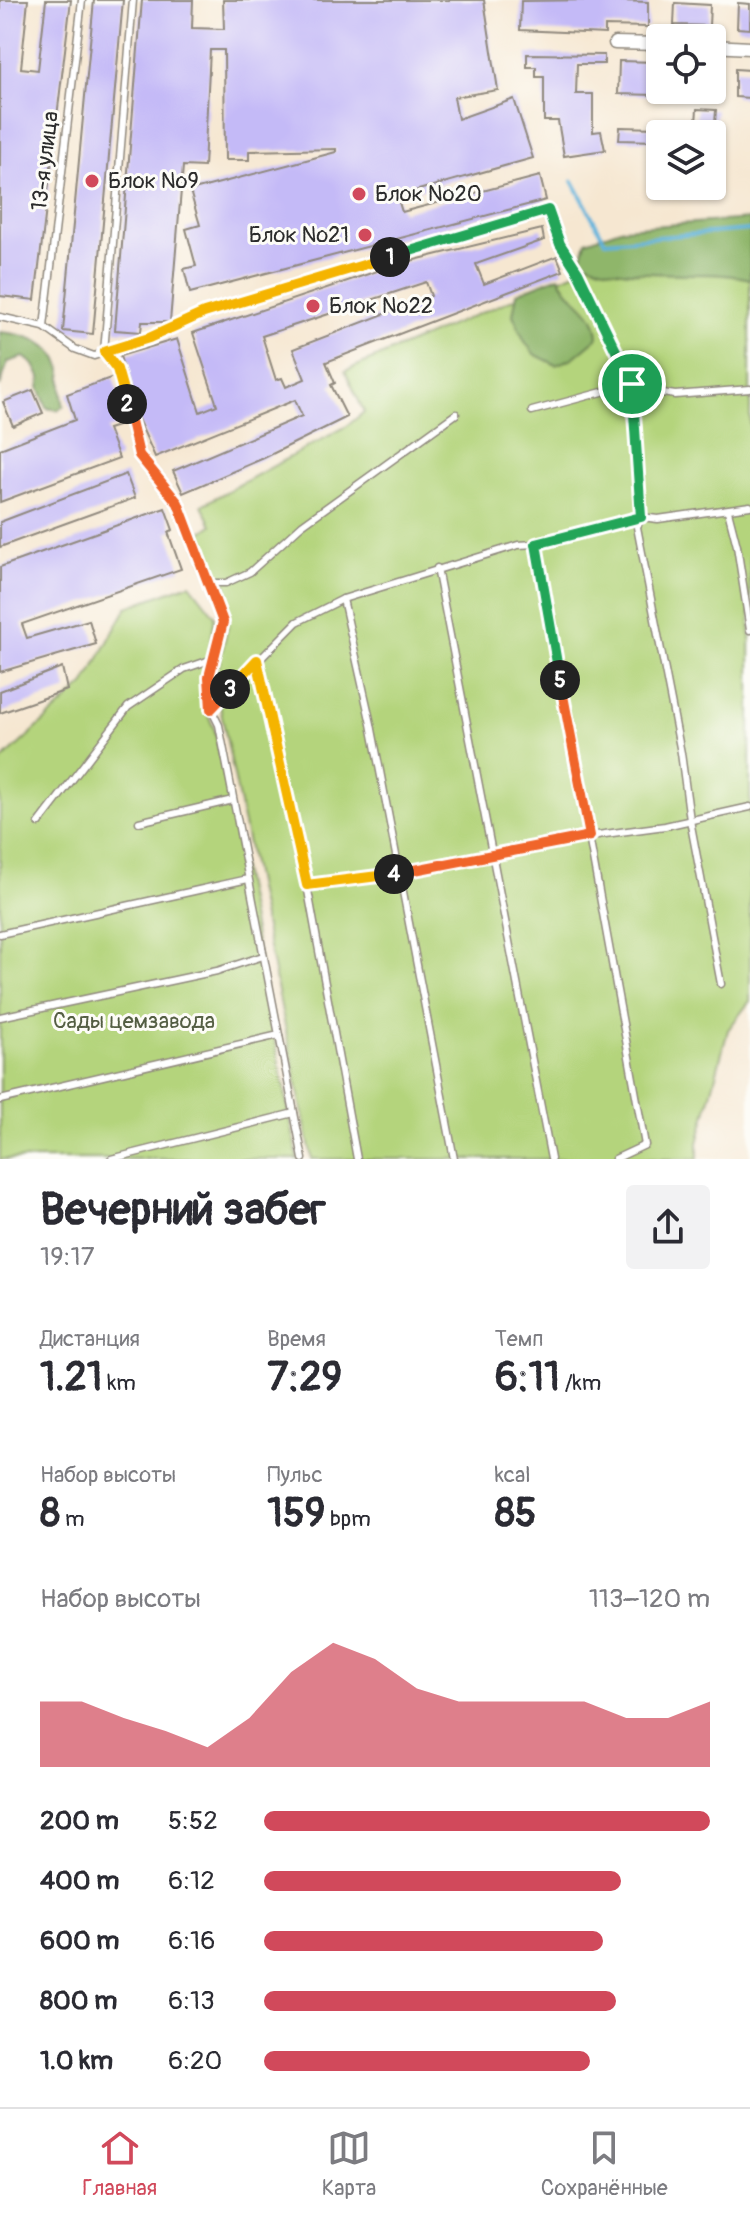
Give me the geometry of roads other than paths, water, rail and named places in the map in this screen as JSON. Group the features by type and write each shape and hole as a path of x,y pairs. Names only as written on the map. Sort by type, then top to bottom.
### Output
{"street":[{"path":"615,43 646,44"},
{"path":"726,47 750,48"}],"lane":[{"name":"13-я улица","path":"44,327 82,0"},
{"path":"133,0 104,352 117,369 139,455 178,503 223,622 209,685 211,709 219,725 303,1159"},
{"path":"0,317 44,327 75,349 94,356 149,338 204,313 548,210 560,244 578,272 632,384 641,517 637,527 721,984"},
{"path":"532,411 632,384 675,395 750,389"},
{"path":"210,583 226,583 250,572 302,525 456,414"},
{"path":"211,709 297,622 343,599 518,545 536,544 641,517 658,519 750,506"},
{"path":"728,511 737,546 750,630"},
{"path":"536,544 645,1145 615,1159"},
{"path":"437,568 551,1159"},
{"path":"343,599 371,724 454,1159"},
{"path":"39,823 128,707 184,669 213,659"},
{"path":"257,660 307,885 357,1159"},
{"path":"139,822 233,800"},
{"path":"307,885 400,874 590,836 665,826 750,807"},
{"path":"0,934 248,879"},
{"path":"0,1017 217,971 263,956"},
{"path":"0,1100 279,1035"},
{"path":"111,1159 294,1113"}],"waterway":[{"path":"573,181 605,241 750,230"}],"place":[{"name":"Блок №9","path":"92,181"},
{"name":"Блок №20","path":"359,194"},
{"name":"Блок №21","path":"365,235"},
{"name":"Блок №22","path":"313,306"}],"park label":[{"name":"Сады цемзавода","path":"134,1021"}]}
